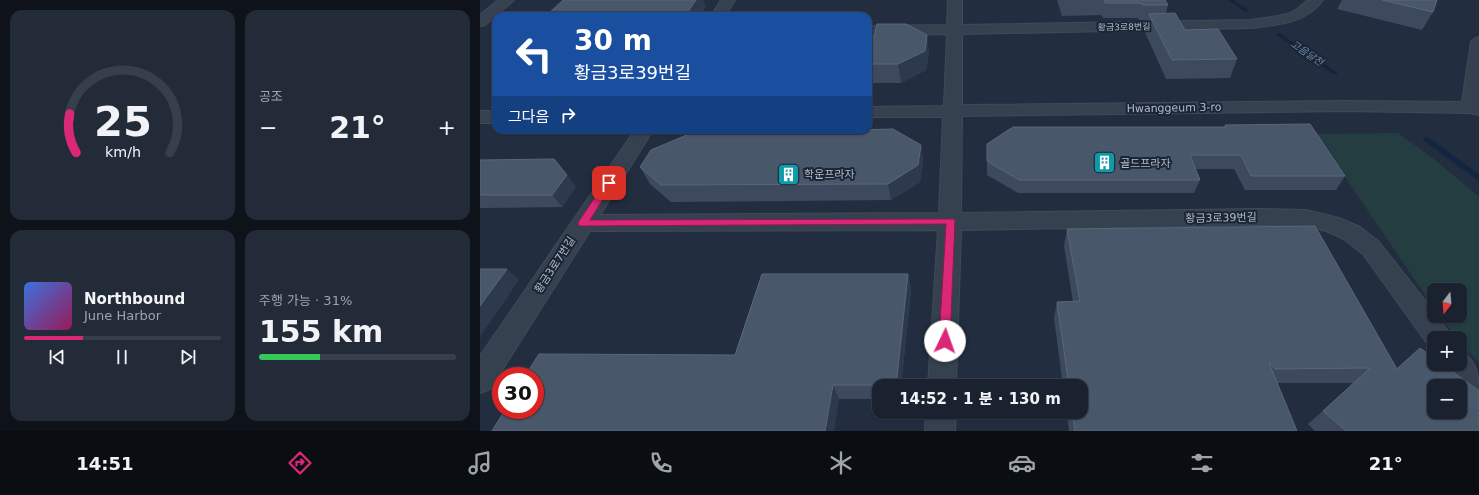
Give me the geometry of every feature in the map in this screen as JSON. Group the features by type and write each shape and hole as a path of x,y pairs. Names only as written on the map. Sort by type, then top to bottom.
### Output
{"street":[{"path":"492,12 507,0"},
{"path":"720,12 728,0"},
{"path":"942,379 950,221 956,0"},
{"name":"황금3로8번길","path":"872,30 954,30 1251,24 1290,18 1310,8 1316,0"},
{"path":"480,22 492,12"},
{"path":"1475,109 1479,42"},
{"name":"Hwanggeum 3-ro","path":"872,112 1344,106 1475,109"},
{"path":"480,117 492,117"},
{"name":"황금3로7번길","path":"480,380 641,134"},
{"name":"황금3로39번길","path":"583,223 1059,221 1260,217 1306,218 1331,224 1352,233 1371,248 1433,331"},
{"path":"1466,371 1479,388"},
{"path":"940,431 941,419"}],"green space":[{"path":"1398,133 1434,159 1479,197 1479,363 1467,349 1467,331 1452,331 1445,323 1467,323 1467,283 1427,283 1427,298 1316,134"}],"building":[{"path":"563,0 696,0 688,12 550,12"},
{"path":"1104,0 1165,0 1168,5 1105,3"},
{"path":"1382,0 1437,0 1433,12"},
{"path":"1175,13 1185,30 1218,29 1237,59 1172,60 1149,14"},
{"path":"877,24 906,24 927,35 925,51 898,64 872,64 872,37 874,37"},
{"path":"1310,124 1345,176 1251,176 1241,155 1190,155 1200,180 1019,180 987,161 987,144 1013,127 1226,127 1225,125"},
{"name":"학운프라자","path":"893,129 921,145 918,165 888,184 661,185 640,167 651,150 689,134 872,134 872,130"},
{"path":"554,159 567,175 552,195 480,195 480,160"},
{"path":"1315,226 1397,369 1420,348 1427,353 1427,371 1452,371 1463,379 1427,379 1427,419 1467,419 1467,382 1479,391 1479,409 1477,411 1479,412 1479,431 1346,431 1323,411 1370,368 1275,369 1269,363 1297,431 1075,431 1073,419 1088,419 1088,379 1068,379 1057,302 1080,301 1067,229"},
{"path":"480,269 507,269 480,306"},
{"path":"762,274 908,274 897,379 872,379 872,385 833,385 825,431 492,431 499,419 544,419 544,367 531,367 539,354 735,355"}],"waterway":[{"name":"고음달천","path":"1231,0 1247,11"},
{"name":"고음달천","path":"1278,34 1335,73"},
{"name":"고음달천","path":"1426,139 1479,178"}],"place":[{"name":"골드프라자","path":"1105,163"},
{"name":"학운프라자","path":"789,174"}],"route":[{"path":"609,183 583,223 950,221 945,341"}]}
